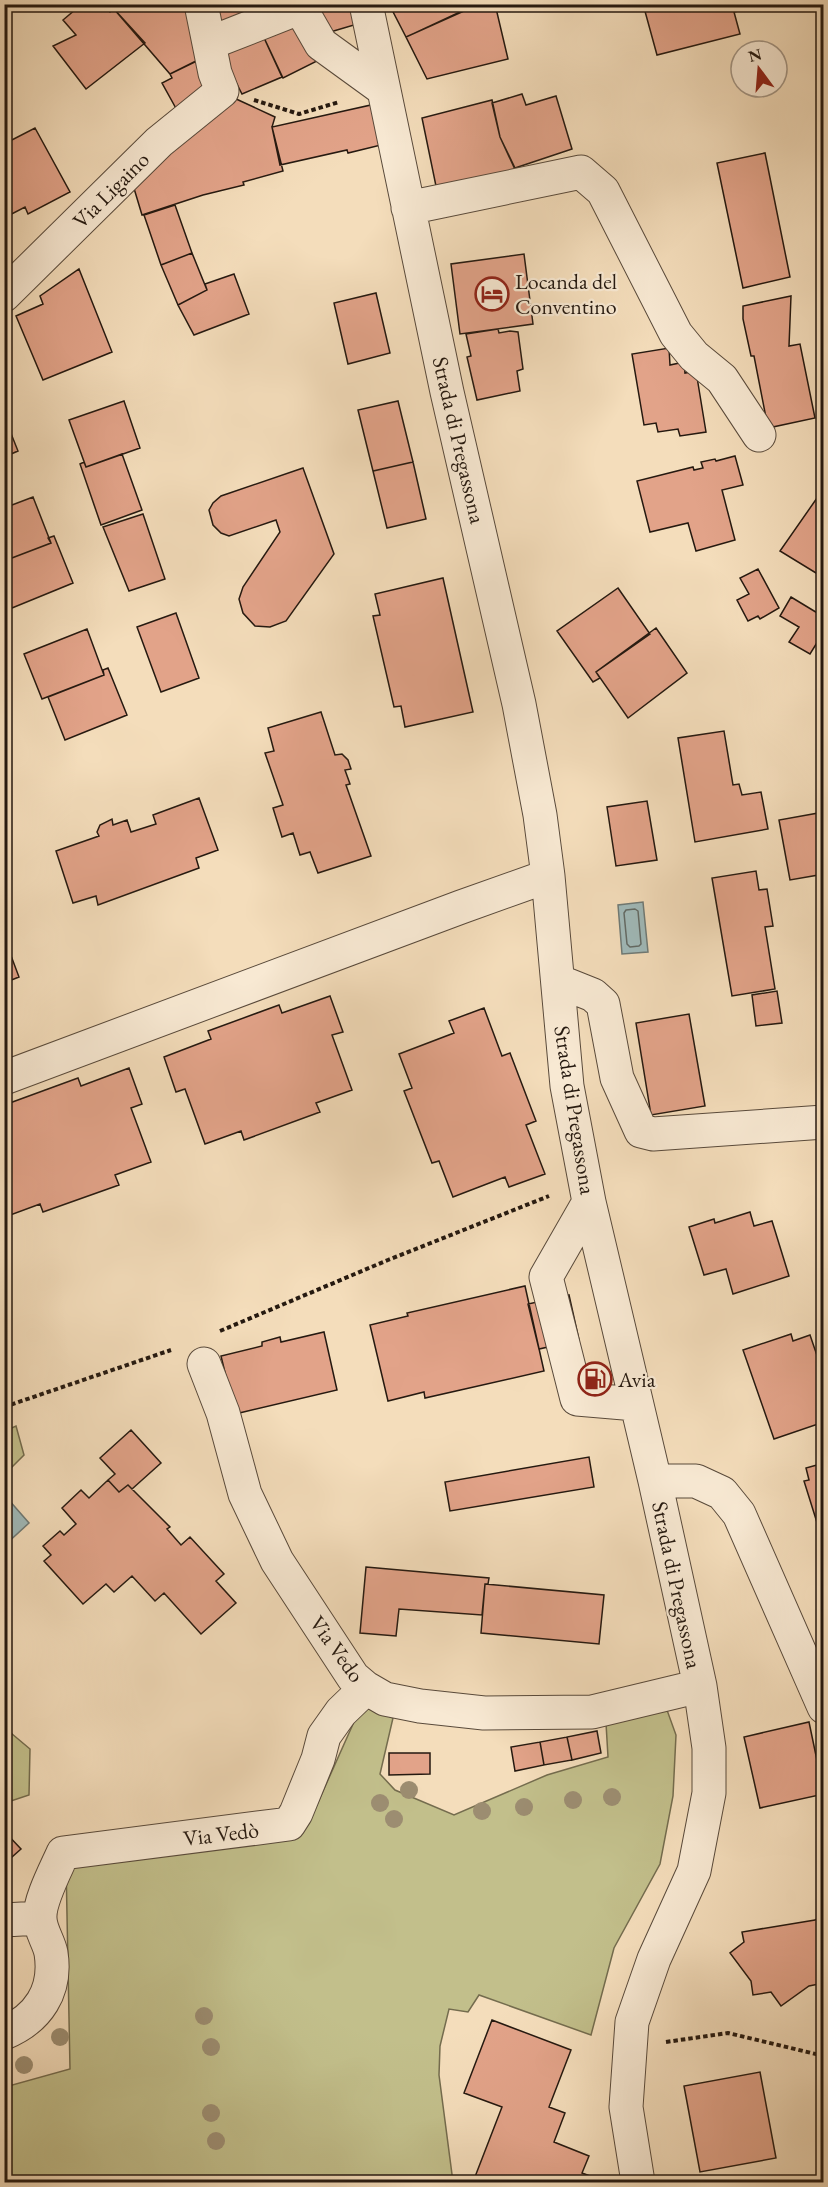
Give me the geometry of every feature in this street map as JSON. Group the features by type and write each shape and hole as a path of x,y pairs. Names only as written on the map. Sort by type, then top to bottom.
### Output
{"street":[{"path":"201,4 215,73 222,91"},
{"name":"Strada di Pregassona","path":"366,4 447,392 519,704 540,815 548,876 567,1086 587,1192 655,1481 700,1686 709,1748 709,1793 694,1871 654,1959 632,2022 626,2107 638,2182"},
{"path":"210,43 298,6 321,44 383,88"},
{"name":"Via Ligaino","path":"4,295 159,142 222,91"},
{"path":"408,208 581,172 603,191 676,334 694,356 722,379 759,435"},
{"path":"4,1078 548,876"},
{"name":"Strada di Pregassona","path":"558,981 593,995 603,1004 617,1078 641,1131 653,1134 824,1122"},
{"path":"587,1192 546,1277 577,1399 636,1404"},
{"name":"Via Vedo","path":"204,1364 223,1413 245,1494 277,1561 352,1677 366,1689 385,1699 420,1706 484,1713 592,1712 700,1686"},
{"path":"655,1481 696,1481 722,1493 740,1514 824,1707"},
{"name":"Via Vedò","path":"40,1918 48,1885 63,1853 289,1824 297,1813 318,1759 324,1736 341,1712 366,1689"},
{"path":"4,1920 40,1918 51,1953 51,1979 48,1994 38,2010 14,2029 4,2033"}],"path":[{"path":"222,91 299,114 383,88"},
{"path":"216,1332 399,1256 587,1192"},
{"path":"4,1407 172,1349"},
{"path":"630,2048 728,2033 824,2056"}],"shaded area":[{"path":"16,1426 24,1455 5,1474 5,1431"},
{"path":"362,1704 393,1718 380,1774 395,1790 454,1815 547,1775 608,1757 606,1723 667,1710 676,1735 673,1796 660,1864 614,1948 591,2035 479,1995 468,2012 449,2009 440,2046 439,2075 453,2182 5,2182 5,2087 70,2069 66,1863 311,1818"},
{"path":"5,1728 30,1749 29,1795 5,1803"}],"water":[{"path":"643,902 648,952 622,954 618,905"},
{"path":"8,1499 29,1523 5,1545 5,1502"}],"building":[{"path":"82,4 105,4 110,12 114,9 145,43 86,89 53,46 76,35 63,20"},
{"path":"120,4 199,4 210,54 170,74 114,9"},
{"path":"203,4 273,4 212,35"},
{"path":"312,4 351,4 354,25 320,35"},
{"path":"389,4 469,4 471,8 406,37"},
{"path":"477,4 495,4 508,59 427,79 406,37"},
{"path":"643,4 742,4 743,10 734,12 740,34 657,55"},
{"path":"298,11 323,58 283,78 259,27"},
{"path":"259,27 282,77 242,94 217,45"},
{"path":"207,56 206,92 178,112 162,83 172,78 170,74"},
{"path":"522,94 526,105 556,96 572,149 515,168 500,137 492,103"},
{"path":"234,98 275,117 272,127 283,171 142,215 133,185"},
{"path":"492,100 500,137 518,176 437,191 422,118"},
{"path":"371,105 381,145 280,165 272,127"},
{"path":"35,128 70,192 28,214 25,207 4,218 4,144"},
{"path":"765,153 790,277 743,288 717,163"},
{"path":"175,205 192,253 161,265 144,215"},
{"path":"192,253 207,290 178,305 161,265"},
{"name":"Locanda del Conventino","path":"524,254 533,324 460,334 451,264"},
{"path":"79,269 112,352 43,380 16,316 43,304 40,296"},
{"path":"234,274 249,314 194,335 178,305 207,290 205,284"},
{"path":"376,293 390,353 348,364 334,303"},
{"path":"791,296 789,346 800,344 815,418 768,428 754,356 751,356 743,319 743,306"},
{"path":"498,329 499,333 518,332 523,369 517,371 520,391 477,400 467,357 471,356 466,334"},
{"path":"669,348 670,365 684,362 685,373 696,371 706,432 680,436 678,429 658,432 656,423 644,425 632,354"},
{"path":"124,401 140,448 86,467 69,420"},
{"path":"398,401 413,462 373,471 358,410"},
{"path":"4,416 18,451 4,457"},
{"path":"122,454 142,510 101,525 80,464 84,462 86,467"},
{"path":"735,456 743,485 722,490 735,540 696,551 688,523 650,532 637,481 693,467 694,470 703,468 701,462"},
{"path":"413,462 426,519 387,528 373,471"},
{"path":"303,468 334,554 286,621 270,627 255,626 243,613 239,599 243,587 280,532 276,520 229,536 221,533 213,525 209,510 221,496"},
{"path":"824,488 824,591 821,576 780,551"},
{"path":"33,497 51,543 4,561 4,508"},
{"path":"143,514 165,579 129,591 103,527"},
{"path":"54,536 73,583 12,608 4,590 4,561 51,543 48,538"},
{"path":"758,569 779,608 760,619 758,616 748,621 737,600 749,594 740,578"},
{"path":"443,578 473,712 405,727 401,706 394,707 373,616 380,615 375,594"},
{"path":"618,588 650,634 596,672 600,678 593,682 557,631"},
{"path":"791,597 824,617 824,645 818,641 810,654 789,642 799,627 780,616"},
{"path":"176,613 199,678 161,692 137,627"},
{"path":"656,628 687,673 628,718 596,672"},
{"path":"87,629 104,675 42,699 24,654"},
{"path":"108,668 127,715 65,740 48,697 104,675 103,670"},
{"path":"321,712 335,755 342,754 348,760 351,769 345,770 350,784 346,785 371,856 318,873 310,852 300,855 293,833 282,837 273,808 283,805 265,753 274,751 268,728"},
{"path":"724,731 733,785 739,784 742,795 761,792 768,829 695,842 678,738"},
{"path":"199,798 218,850 196,858 199,868 98,905 96,896 73,903 56,851 99,836 97,832 100,825 112,819 113,825 127,820 131,832 156,824 153,815"},
{"path":"647,801 657,860 616,866 607,807"},
{"path":"824,812 824,874 790,880 779,820"},
{"path":"756,871 759,890 767,889 773,926 765,927 775,989 732,996 712,878"},
{"path":"4,937 19,977 4,983"},
{"path":"824,949 824,974 817,951"},
{"path":"777,991 782,1023 756,1026 752,995"},
{"path":"330,996 343,1032 332,1035 352,1090 316,1103 320,1112 244,1140 241,1131 205,1144 185,1089 176,1092 164,1057 211,1039 208,1031 279,1005 282,1013"},
{"path":"484,1008 502,1056 510,1053 536,1121 526,1125 545,1174 509,1187 505,1177 453,1197 439,1161 432,1163 404,1091 412,1088 399,1054 454,1033 449,1021"},
{"path":"689,1014 705,1106 651,1115 636,1023"},
{"path":"129,1068 142,1104 131,1108 151,1162 115,1175 119,1185 43,1212 40,1204 5,1217 4,1114 10,1112 7,1104 78,1078 81,1086"},
{"path":"750,1212 754,1226 772,1221 789,1276 733,1294 726,1269 704,1275 689,1227 714,1219 715,1223"},
{"path":"525,1286 544,1371 425,1398 424,1392 388,1401 370,1325 408,1316 407,1313"},
{"path":"569,1295 579,1340 539,1349 528,1304"},
{"path":"324,1332 337,1390 235,1414 221,1356 262,1346 262,1342 280,1337 281,1342"},
{"path":"791,1334 793,1341 810,1335 824,1376 824,1422 774,1439 743,1350"},
{"path":"131,1430 161,1463 132,1489 128,1485 119,1492 108,1480 115,1474 100,1458"},
{"path":"589,1457 594,1487 450,1511 445,1482"},
{"path":"824,1463 824,1545 804,1481 809,1480 806,1468"},
{"path":"108,1480 119,1492 128,1485 170,1527 167,1529 181,1545 190,1537 224,1574 216,1581 236,1603 201,1634 164,1593 155,1601 132,1576 114,1592 106,1584 83,1604 44,1561 51,1555 43,1546 60,1531 64,1535 76,1524 62,1508 81,1490 89,1498"},
{"path":"366,1567 489,1578 488,1584 485,1584 482,1615 399,1609 396,1636 360,1633"},
{"path":"485,1584 604,1595 599,1644 481,1633"},
{"path":"809,1722 824,1794 760,1808 744,1737"},
{"path":"597,1731 601,1753 572,1760 567,1737"},
{"path":"567,1737 572,1760 544,1765 540,1742"},
{"path":"540,1742 544,1765 515,1771 511,1747"},
{"path":"389,1753 430,1753 430,1774 389,1775"},
{"path":"4,1831 21,1849 4,1864"},
{"path":"824,1914 824,1983 809,1986 781,2006 771,1992 753,1995 751,1981 730,1953 744,1942 742,1932 815,1920"},
{"path":"492,2020 571,2050 549,2107 565,2113 554,2142 589,2156 582,2173 590,2176 587,2182 473,2182 502,2107 464,2093"},
{"path":"760,2072 776,2158 700,2172 684,2086"}],"place":[{"name":"Locanda del Conventino","path":"492,294"},
{"name":"Avia","path":"595,1379"}]}
